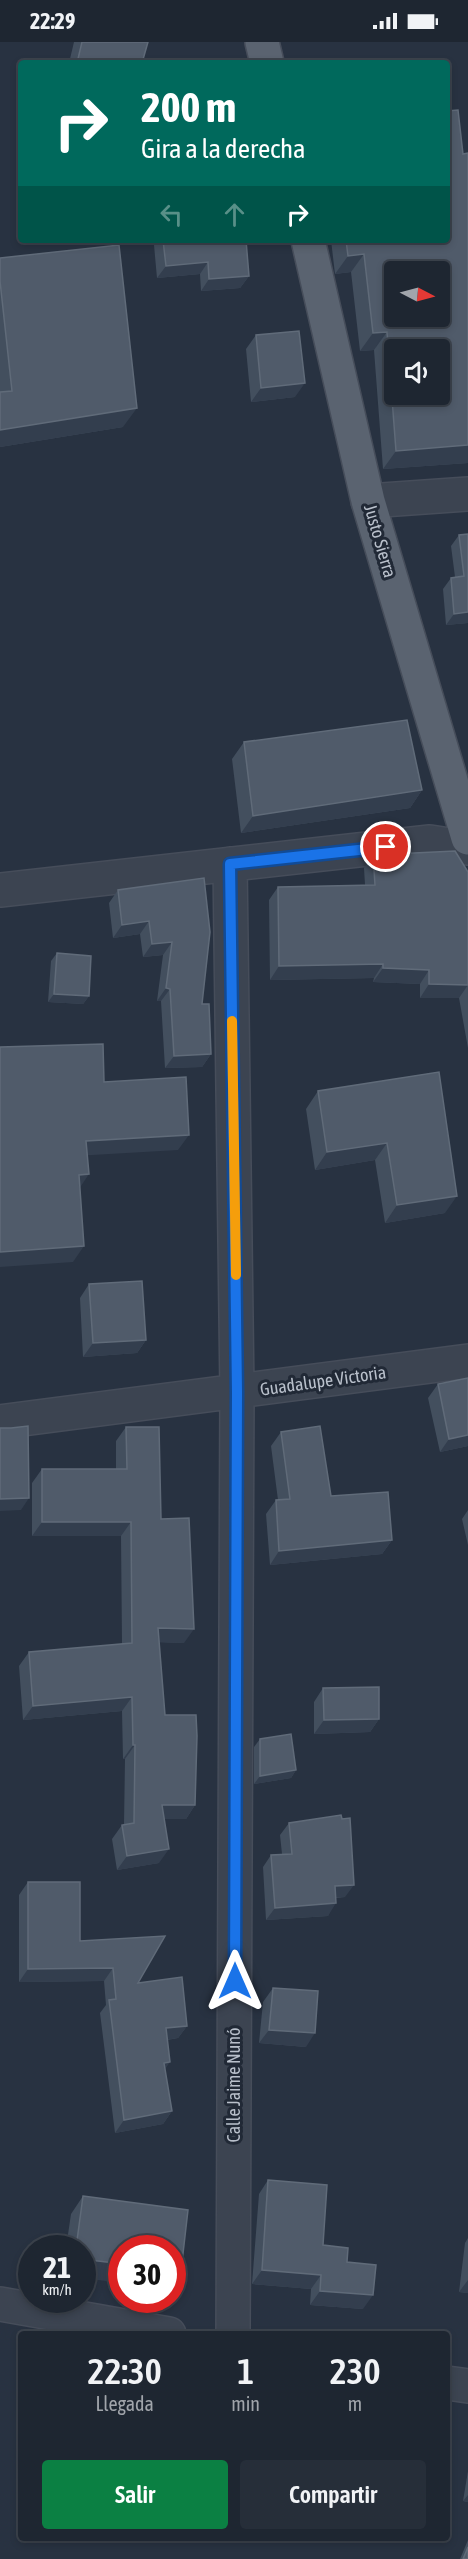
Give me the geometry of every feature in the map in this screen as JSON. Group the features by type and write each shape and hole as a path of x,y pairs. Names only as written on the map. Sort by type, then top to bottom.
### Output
{"main road":[{"path":"262,42 266,60"},
{"name":"Justo Sierra","path":"309,243 368,501 468,838"}],"street":[{"path":"368,501 468,494"},
{"path":"0,890 430,842 468,848"},
{"name":"Calle Jaime Nunó","path":"230,864 237,1392 233,2331"},
{"name":"Guadalupe Victoria","path":"0,1422 468,1361"},
{"path":"0,2304 152,2331"},
{"path":"450,2383 468,2386"}],"building":[{"path":"82,42 148,42 143,60 78,60"},
{"path":"458,110 463,154 468,153 468,445 396,451 393,405 450,405 450,339 388,339 387,332 373,333 364,254 348,256 346,243 450,243 450,111"},
{"path":"163,243 246,243 249,276 209,279 208,262 166,266"},
{"path":"119,245 137,408 0,430 0,392 12,391 0,281 0,258"},
{"path":"299,331 305,383 261,388 256,335"},
{"path":"468,534 468,612 454,614 451,578 464,576 459,535"},
{"path":"407,720 422,790 253,816 244,742"},
{"path":"455,851 468,872 468,985 429,984 429,970 383,968 383,964 279,966 278,887 375,885 373,855"},
{"path":"204,878 210,932 202,1004 209,1004 211,1054 174,1056 170,989 166,988 172,942 152,944 149,921 122,925 118,890"},
{"path":"57,953 91,956 89,996 54,994"},
{"path":"103,1044 104,1082 186,1077 189,1135 86,1141 89,1174 79,1175 84,1246 0,1252 0,1047"},
{"path":"439,1072 457,1196 397,1205 387,1143 327,1152 318,1091"},
{"path":"142,1281 146,1340 93,1343 89,1284"},
{"path":"468,1378 468,1435 449,1439 438,1384"},
{"path":"28,1426 29,1498 0,1499 0,1428"},
{"path":"320,1426 331,1496 388,1492 392,1540 279,1551 276,1500 290,1499 281,1432"},
{"path":"126,1427 159,1427 161,1519 189,1518 194,1629 158,1628 165,1715 196,1715 197,1736 195,1805 162,1805 169,1849 127,1856 122,1825 134,1823 135,1745 133,1745 132,1697 33,1706 29,1652 132,1643 131,1522 42,1522 42,1469 127,1469"},
{"path":"379,1687 379,1719 324,1720 323,1688"},
{"path":"291,1734 296,1770 260,1776 260,1739"},
{"path":"341,1815 342,1819 350,1818 354,1885 335,1886 336,1903 275,1908 271,1855 292,1854 289,1823"},
{"path":"28,1882 80,1882 80,1941 165,1936 138,1983 182,1977 187,2026 166,2028 170,2062 164,2063 172,2111 124,2120 109,2000 116,1999 113,1968 28,1969"},
{"path":"273,1988 318,1991 315,2033 269,2030"},
{"path":"268,2180 327,2185 323,2245 348,2248 347,2262 376,2265 373,2295 320,2291 321,2275 262,2270"},
{"path":"83,2196 188,2210 185,2235 108,2235 108,2262 96,2261 96,2235 78,2235"},
{"path":"468,2547 468,2559 463,2559"}],"slow traffic":[{"path":"232,1021 236,1275"}],"route":[{"path":"235,1981 237,1392 230,864 386,847"}]}
